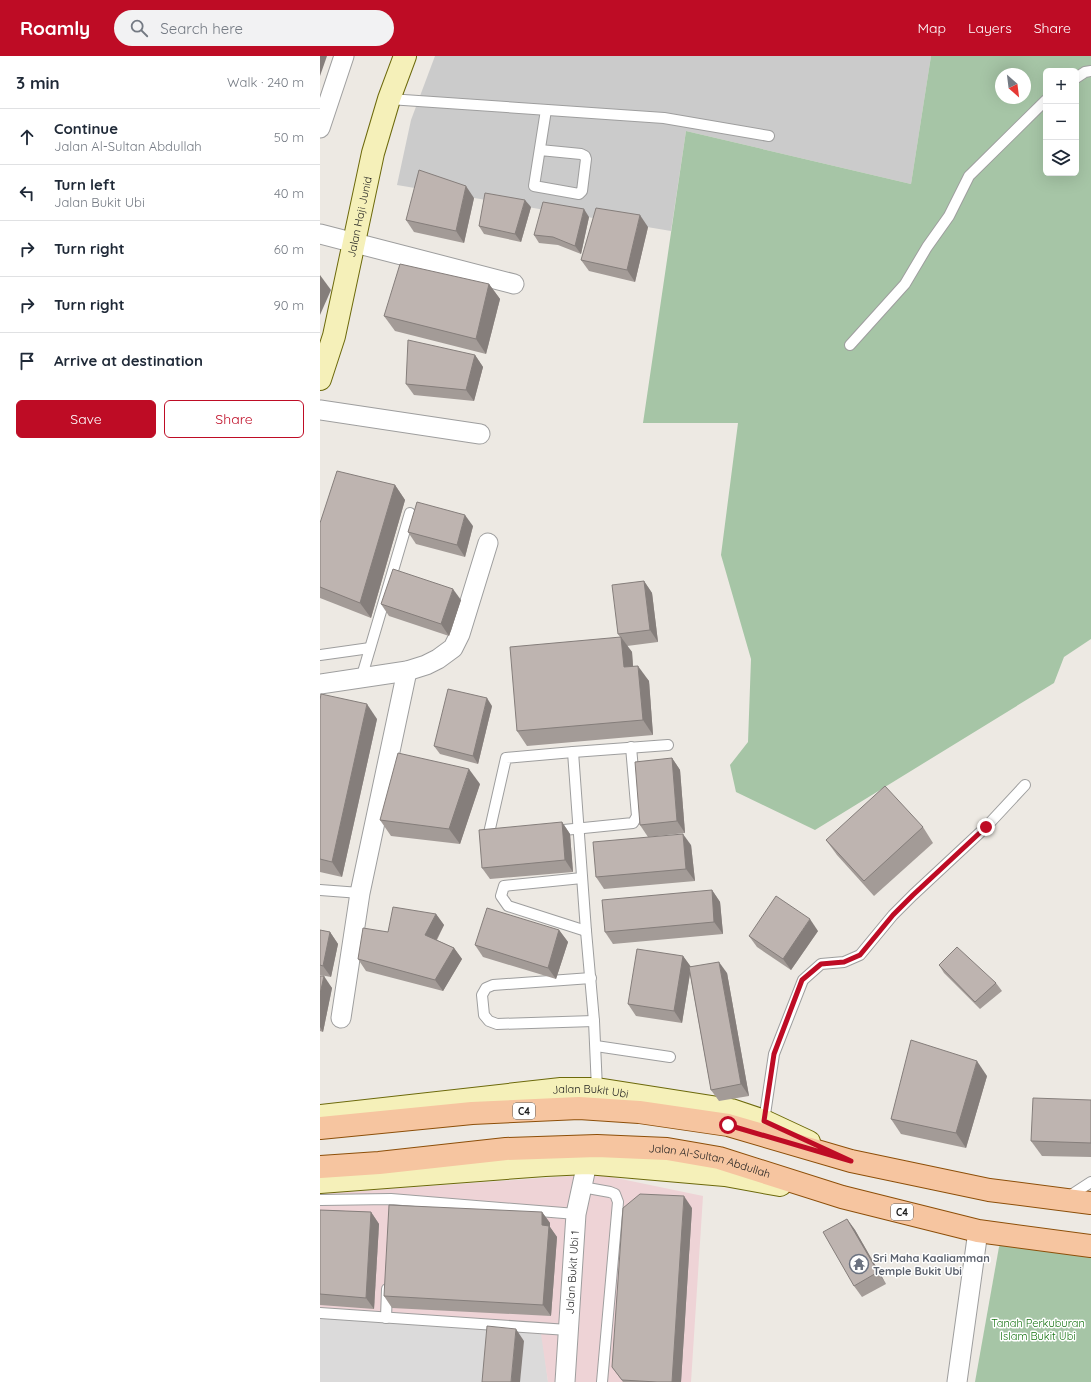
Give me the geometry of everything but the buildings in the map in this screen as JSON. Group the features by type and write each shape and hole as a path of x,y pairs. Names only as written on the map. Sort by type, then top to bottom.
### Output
{"main road":[{"name":"C4","path":"322,1121 580,1108 639,1112 728,1125 851,1161 989,1190 1091,1203"},
{"name":"Jalan Al-Sultan Abdullah","path":"322,1182 379,1163 506,1149 596,1146 667,1149 718,1158 842,1197 978,1231 1091,1246"}],"street":[{"path":"320,128 344,56"},
{"name":"Jalan Haji Junid","path":"320,379 334,336 373,153 389,99 405,56"},
{"path":"320,234 514,284"},
{"path":"320,410 480,434"},
{"path":"320,684 407,671 426,665 438,659 453,648 460,634 488,543"},
{"path":"341,1018 360,893 407,671"},
{"name":"Jalan Bukit Ubi","path":"322,1121 561,1089 596,1090 732,1110 764,1121 851,1161"},
{"name":"C4","path":"322,1182 587,1163 725,1175 842,1197"},
{"name":"Jalan Bukit Ubi 1","path":"565,1382 576,1214 587,1163"},
{"path":"957,1382 978,1231"}],"lane":[{"path":"1079,76 1091,70"},
{"path":"389,99 664,118 769,136"},
{"path":"850,345 905,284 927,247 949,216 969,176 1043,103"},
{"path":"540,150 581,154 585,156 586,159 581,193 579,194 535,188 533,185 546,110"},
{"path":"361,679 410,513"},
{"path":"320,655 370,648"},
{"path":"508,835 492,836 489,833 506,758 668,745"},
{"path":"547,832 633,823 637,816 631,747"},
{"path":"573,752 596,1046 596,1090"},
{"path":"764,1121 774,1054 802,980 821,964 844,962 860,955 893,915 986,827 1025,785"},
{"path":"582,878 504,886 501,896 508,906 586,931"},
{"path":"320,890 360,893"},
{"path":"590,978 493,985 486,988 482,995 484,1015 489,1021 496,1024 594,1021"},
{"path":"596,1046 670,1057"},
{"path":"322,1182 391,1203 576,1214"},
{"path":"1064,1200 1091,1182"},
{"path":"582,1187 615,1194 618,1202 602,1382"},
{"path":"386,1318 388,1278"},
{"path":"320,1313 568,1330"}],"shaded area":[{"path":"435,56 931,56 911,184 686,131 671,231 397,185 411,120"},
{"path":"597,1174 703,1196 691,1382 548,1382 541,1334 320,1318 320,1194"},
{"path":"320,1318 542,1334 548,1382 320,1382"}],"green space":[{"path":"931,56 1091,56 1091,639 1064,657 1054,683 815,830 736,792 730,765 748,742 751,659 721,555 738,423 643,423 686,131 911,184"},
{"name":"Tanah Perkuburan Islam Bukit Ubi","path":"1004,1239 1091,1251 1091,1382 975,1382 999,1247"}],"place":[{"name":"Sri Maha Kaaliamman Temple Bukit Ubi","path":"859,1264"}],"route":[{"path":"728,1125 851,1161 764,1121 774,1054 802,980 821,964 844,962 860,955 893,915 986,827"}]}
